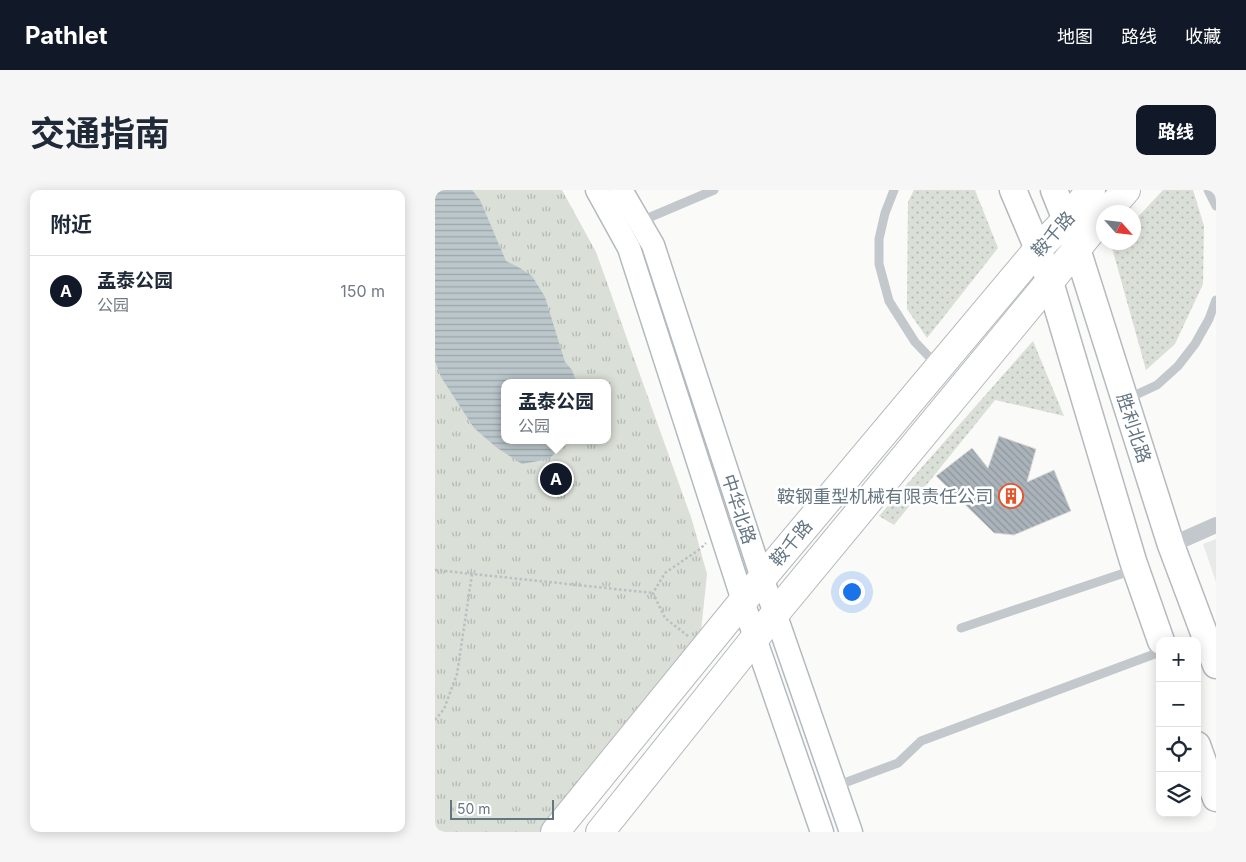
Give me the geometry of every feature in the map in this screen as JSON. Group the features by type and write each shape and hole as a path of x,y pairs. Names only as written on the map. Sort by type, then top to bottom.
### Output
{"highway":[{"name":"鞍千路","path":"555,832 762,578 1038,249 1091,190"},
{"path":"1113,205 1126,190"},
{"name":"鞍千路","path":"600,832 775,613 1096,226"}],"main road":[{"name":"中华北路","path":"597,190 629,248 755,638 822,832"},
{"name":"中华北路","path":"621,190 653,245 762,578 851,832"},
{"path":"1013,190 1050,282 1135,569 1160,637"},
{"name":"胜利北路","path":"1054,190 1077,249 1171,545 1216,665"},
{"path":"1201,756 1216,798"}],"street":[{"path":"1171,545 1216,525"}],"lane":[{"path":"639,222 714,190"},
{"path":"894,190 885,213 879,239 879,264 889,302 915,342 939,368"},
{"path":"1209,190 1216,206"},
{"path":"1125,401 1157,385 1178,366 1195,344 1209,319 1216,300"},
{"path":"961,628 1135,569"},
{"path":"836,787 898,763 921,741 1156,653"}],"path":[{"path":"653,593 665,572 700,549 720,529"},
{"path":"435,570 653,593"},
{"path":"435,720 444,709 457,674 472,574"},
{"path":"653,593 665,618 704,648"}],"shaded area":[{"path":"435,190 472,190 480,200 506,261 532,276 545,297 565,362 572,370 575,379 501,379 501,444 564,444 549,459 522,464 496,447 474,428 441,377 435,361"},
{"path":"1216,539 1216,582 1203,544"}],"green space":[{"path":"435,190 562,190 596,252 692,520 707,574 701,631 540,832 435,832"},
{"path":"914,190 975,190 998,248 927,338 907,309 908,202"},
{"path":"1163,190 1193,190 1204,226 1203,284 1175,344 1146,370 1113,250 1141,250 1141,214"},
{"path":"1033,341 1064,416 995,400 894,525 879,516"}],"building":[{"name":"鞍钢重型机械有限责任公司","path":"999,436 1036,449 1027,482 1054,470 1071,511 1014,535 994,533 936,476 972,448 988,468"}],"place":[{"name":"孟泰公园","path":"556,479"},
{"name":"鞍钢重型机械有限责任公司","path":"1011,496"}]}
